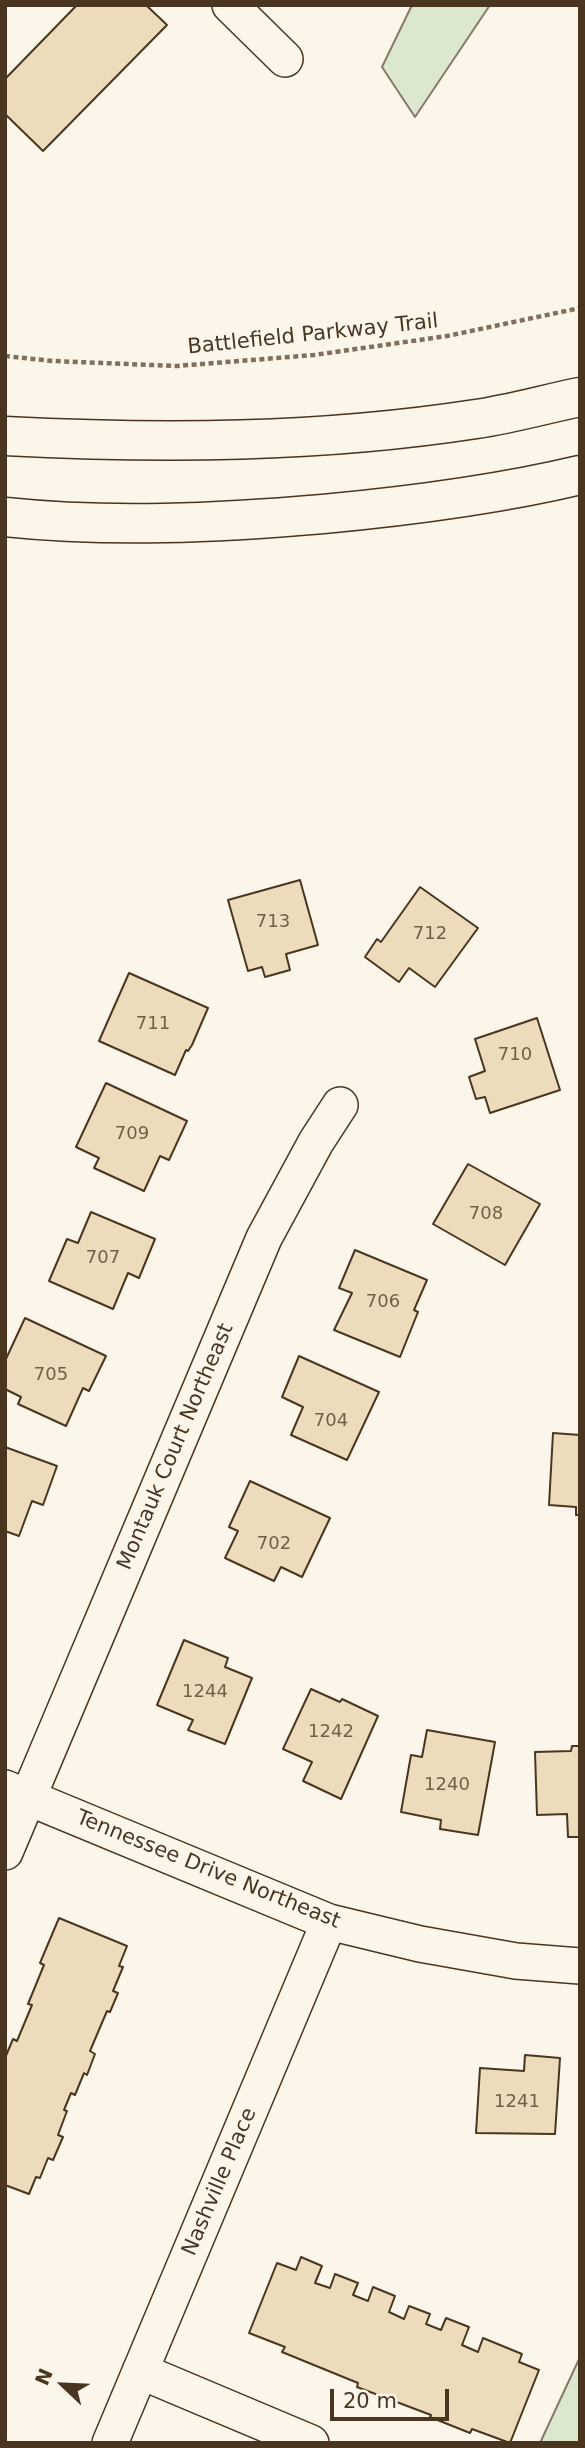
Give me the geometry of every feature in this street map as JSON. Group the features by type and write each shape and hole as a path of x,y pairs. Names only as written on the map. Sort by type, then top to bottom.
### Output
{"main road":[{"path":"5,436 164,442 290,439 379,432 479,419 580,397"},
{"path":"5,517 167,523 265,519 404,506 507,490 580,475"}],"street":[{"path":"230,5 285,59"},
{"name":"Montauk Court Northeast","path":"5,1852 17,1792 264,1238 316,1142 340,1105"},
{"name":"Tennessee Drive Northeast","path":"17,1792 329,1922 420,1944 504,1959 580,1966"},
{"name":"Nashville Place","path":"110,2443 329,1922"},
{"path":"140,2371 311,2443"}],"path":[{"name":"Battlefield Parkway Trail","path":"5,356 53,361 177,366 314,355 447,336 580,308"}],"green space":[{"path":"412,5 490,5 415,117 382,67"},
{"path":"580,2357 580,2443 540,2443"}],"building":[{"path":"77,5 146,5 167,25 43,151 5,114 5,79"},
{"path":"300,880 318,945 286,954 290,970 265,977 262,967 248,971 228,900"},
{"path":"420,887 478,928 435,987 409,968 399,982 365,957 377,939 381,942"},
{"path":"129,973 208,1008 175,1075 99,1041"},
{"path":"537,1018 560,1090 490,1113 485,1097 476,1099 469,1077 485,1071 475,1039"},
{"path":"106,1083 187,1121 169,1160 160,1156 144,1191 94,1168 99,1158 76,1147"},
{"path":"468,1164 540,1204 505,1265 433,1224"},
{"path":"91,1212 155,1239 139,1278 128,1273 113,1309 49,1281 67,1239 78,1243"},
{"path":"355,1250 427,1280 414,1310 418,1312 400,1357 334,1330 352,1293 339,1288"},
{"path":"25,1318 106,1356 89,1391 83,1388 66,1426 18,1404 21,1397 5,1389 5,1361"},
{"path":"299,1356 379,1392 347,1460 291,1435 303,1407 282,1397"},
{"path":"553,1433 580,1435 580,1515 576,1515 576,1507 549,1505"},
{"path":"5,1447 57,1466 43,1505 32,1501 19,1536 5,1531"},
{"path":"250,1481 330,1518 302,1577 281,1567 274,1581 225,1558 238,1531 229,1527"},
{"path":"184,1640 228,1658 225,1667 252,1678 225,1744 188,1730 193,1720 157,1705"},
{"path":"311,1689 340,1702 342,1699 378,1716 341,1799 303,1781 312,1762 283,1749"},
{"path":"427,1730 495,1742 478,1835 440,1829 441,1820 401,1812 411,1755 422,1757"},
{"path":"572,1746 580,1746 580,1837 568,1837 567,1814 537,1815 535,1752 571,1751"},
{"path":"59,1918 127,1946 119,1966 123,1967 113,1991 118,1993 90,2051 95,2054 87,2075 84,2073 75,2095 71,2093 64,2110 67,2111 58,2135 63,2137 53,2160 48,2158 40,2178 36,2177 29,2194 5,2185 5,2058 13,2039 17,2041 32,2005 28,2004 44,1965 40,1963"},
{"path":"525,2055 560,2058 555,2134 476,2133 480,2068 524,2071"},
{"path":"301,2257 322,2266 315,2283 330,2288 335,2274 358,2283 353,2295 368,2301 373,2287 395,2296 389,2312 404,2319 409,2306 430,2314 426,2324 441,2330 446,2318 469,2327 462,2345 478,2352 483,2338 522,2354 519,2362 539,2370 510,2443 472,2429 470,2433 357,2387 358,2383 282,2352 285,2347 249,2333 277,2263 296,2270"}]}
